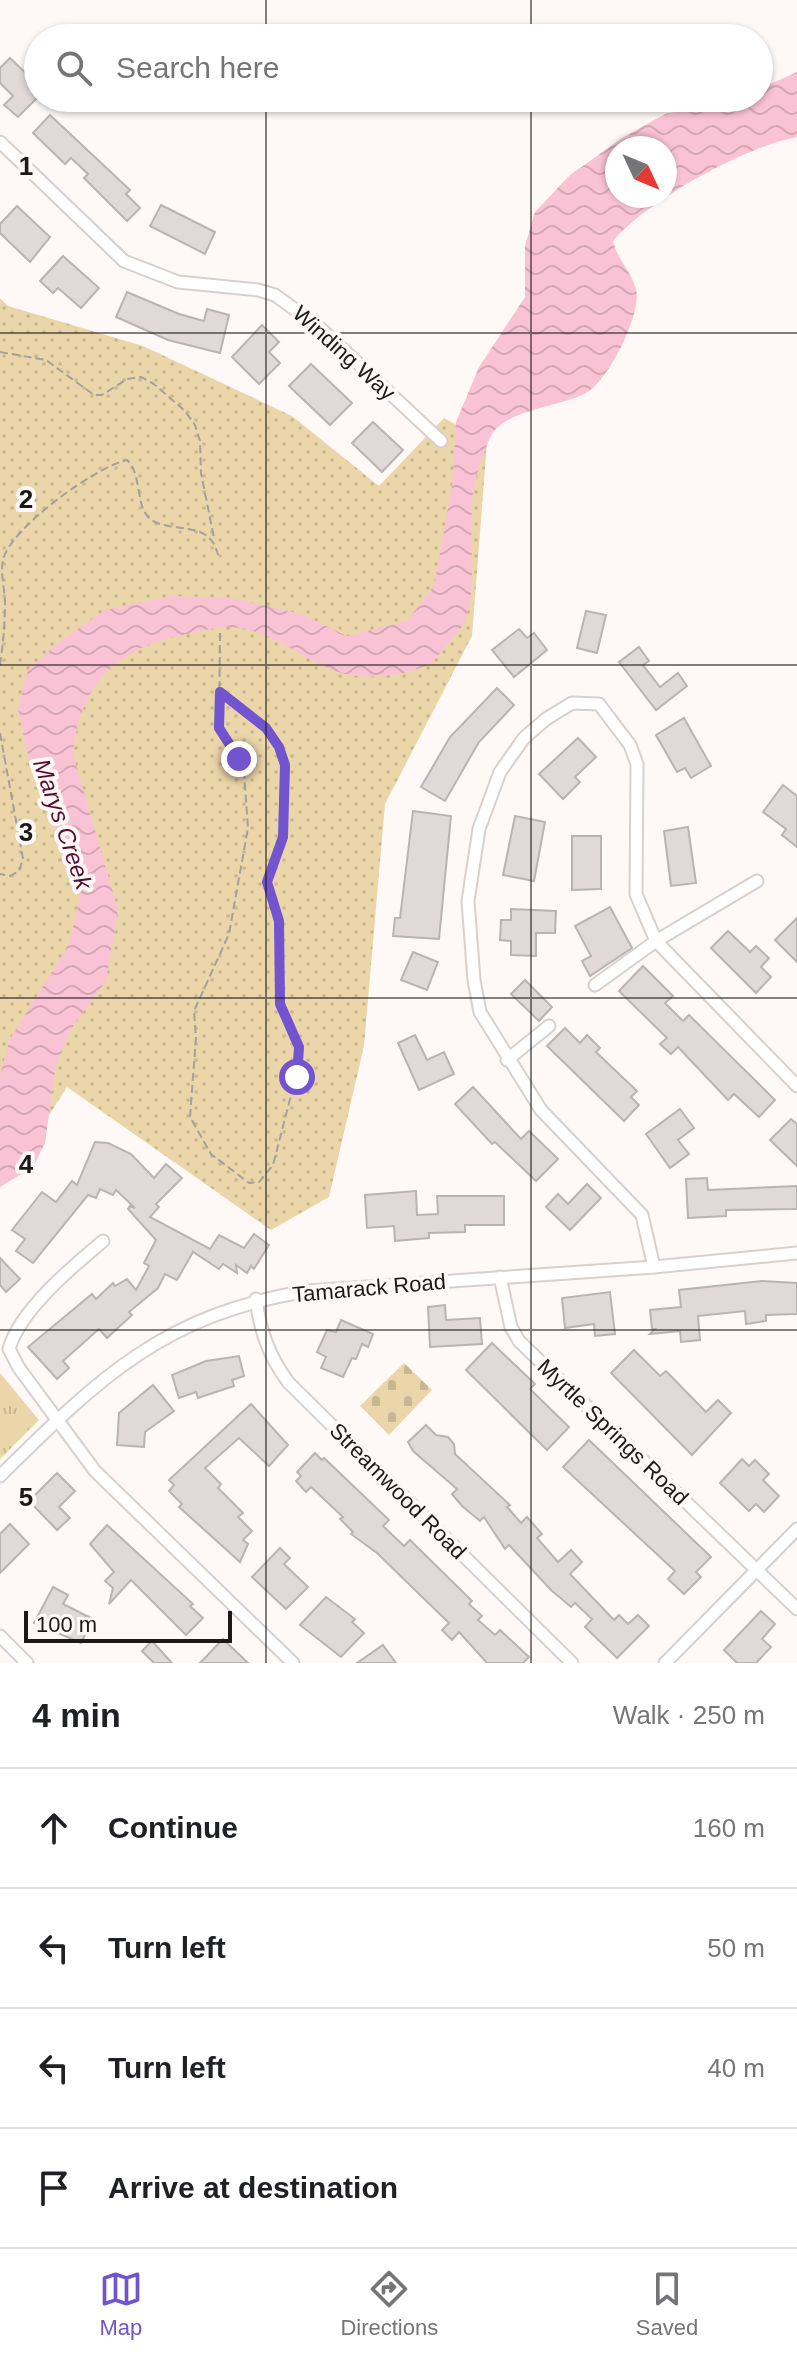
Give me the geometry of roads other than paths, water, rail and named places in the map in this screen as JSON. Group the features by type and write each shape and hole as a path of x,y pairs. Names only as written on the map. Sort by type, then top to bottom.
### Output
{"street":[{"name":"Winding Way","path":"0,142 124,261 178,282 258,290 275,295 319,327 441,441"},
{"path":"654,1267 642,1215 541,1110 507,1060 480,1012 474,980 468,901 479,829 500,772 524,738 572,703 599,704 630,745 637,764 636,894 656,941 797,1086"},
{"path":"595,985 656,941 757,881"},
{"path":"507,1060 549,1026"},
{"path":"103,1241 55,1285 13,1334 9,1349 95,1471 293,1663"},
{"name":"Tamarack Road","path":"0,1476 77,1400 172,1332 256,1299 308,1291 654,1267 797,1253"},
{"name":"Myrtle Springs Road","path":"500,1277 511,1327 519,1341 797,1609"},
{"name":"Streamwood Road","path":"256,1299 260,1332 276,1366 288,1382 572,1663"},
{"path":"665,1663 797,1529"},
{"path":"0,1636 27,1663"}],"water":[{"path":"797,72 797,137 751,151 677,190 677,136 626,136 674,112 773,112 773,83"},
{"name":"Marys Creek","path":"605,150 605,208 650,208 613,241 636,289 634,313 623,344 597,384 579,396 506,421 489,440 478,469 472,502 470,604 463,626 433,661 404,673 360,676 326,667 264,635 225,627 144,647 108,670 95,686 77,728 73,754 118,910 106,981 71,1029 56,1064 45,1143 33,1167 0,1187 0,1075 10,1039 69,944 80,898 29,760 18,709 28,670 60,641 105,610 172,596 232,598 301,614 347,636 407,621 434,586 452,486 456,422 479,367 525,297 525,246 535,212 569,176"}]}
